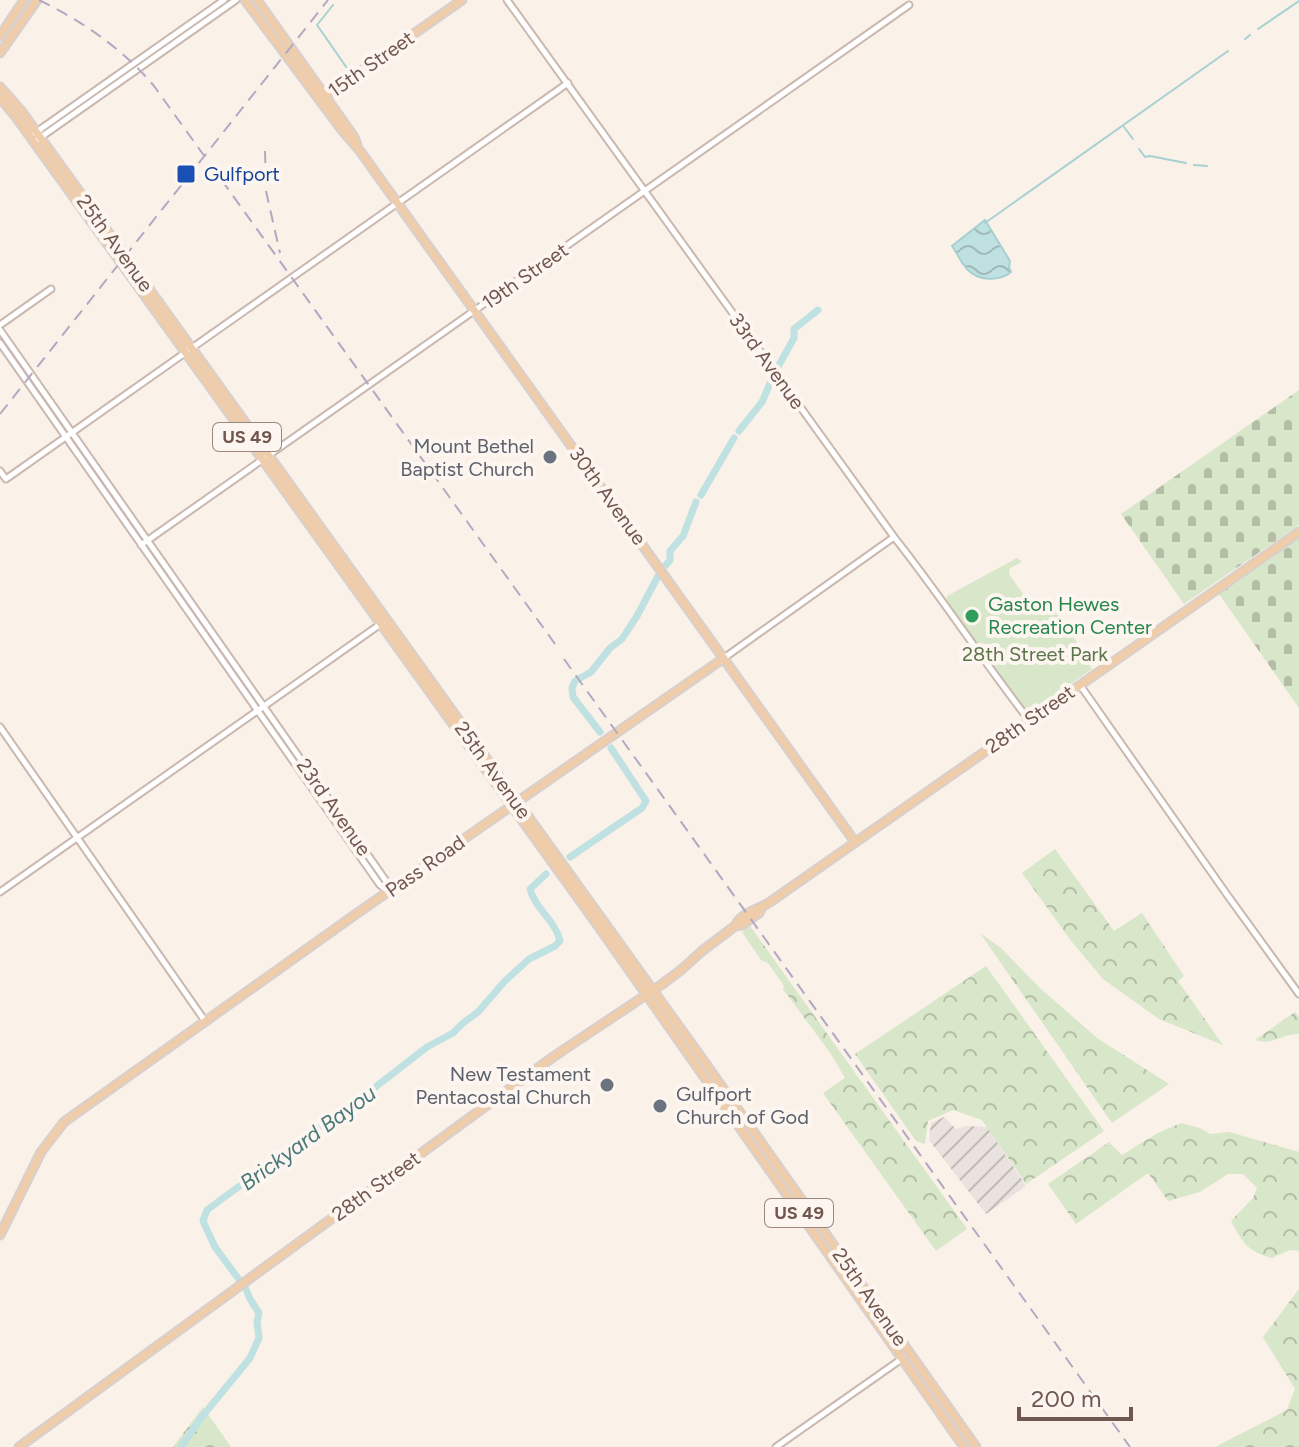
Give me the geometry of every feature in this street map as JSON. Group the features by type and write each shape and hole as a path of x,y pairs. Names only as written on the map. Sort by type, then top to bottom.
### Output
{"main road":[{"path":"0,36 24,0"},
{"path":"0,53 37,0"},
{"name":"30th Avenue","path":"245,0 354,137 360,151 397,204 855,842"},
{"name":"30th Avenue","path":"257,0 322,98"},
{"name":"15th Street","path":"322,98 462,0"},
{"name":"25th Avenue","path":"0,84 4,99 35,137 976,1447"},
{"name":"28th Street","path":"19,1447 553,1057 650,992 735,926 742,925 759,913 762,907 1299,532"},
{"name":"Pass Road","path":"0,1235 41,1152 64,1122 724,658"},
{"name":"25th Avenue","path":"650,992 964,1447"}],"street":[{"path":"35,137 224,0"},
{"path":"35,137 236,0"},
{"name":"33rd Avenue","path":"507,0 1029,720"},
{"name":"19th Street","path":"141,545 909,5"},
{"path":"0,471 6,479 568,83"},
{"path":"0,328 51,289"},
{"name":"23rd Avenue","path":"0,328 141,545 386,881 389,892"},
{"name":"23rd Avenue","path":"0,343 148,541 260,708"},
{"name":"Pass Road","path":"724,658 894,537"},
{"path":"0,892 383,622"},
{"path":"1080,684 1299,994"},
{"path":"0,727 205,1021"},
{"path":"776,1447 910,1353"}],"shaded area":[{"path":"944,1117 956,1129 987,1127 1026,1186 986,1214 929,1140 931,1123"}],"green space":[{"path":"1299,390 1299,525 1184,604 1121,514"},
{"path":"1299,537 1299,708 1219,594"},
{"name":"28th Street Park","path":"1017,558 1022,562 1010,568 1009,574 1032,603 1054,609 1092,669 1030,713 946,602 947,596"},
{"path":"1055,849 1114,931 1142,913 1184,976 1178,981 1223,1045 1159,1019 1103,979 1022,873"},
{"path":"750,926 967,1229 936,1251 823,1093 845,1078 768,963 761,960 742,932"},
{"path":"980,933 1001,948 1040,988 1097,1038 1169,1084 1112,1123"},
{"path":"986,966 1104,1131 1026,1184 982,1120 953,1110 928,1121 925,1144 916,1141 855,1054"},
{"path":"1295,1012 1299,1017 1299,1034 1267,1042 1255,1040"},
{"path":"1181,1123 1210,1134 1229,1132 1299,1152 1299,1251 1290,1250 1272,1258 1257,1253 1242,1240 1231,1221 1253,1198 1257,1188 1243,1174 1228,1174 1200,1192 1168,1201 1148,1173 1076,1224 1048,1184 1109,1142 1122,1155"},
{"path":"1299,1289 1299,1447 1215,1447 1287,1410 1295,1389 1263,1337"},
{"path":"203,1407 231,1447 173,1447"}],"water":[{"path":"985,220 1010,261 1011,272 995,279 972,273 952,246"}],"waterway":[{"path":"1258,29 1299,1"},
{"path":"333,5 317,25 349,71"},
{"path":"1245,39 1250,35"},
{"path":"985,223 1228,51"},
{"path":"1124,127 1133,139"},
{"path":"1139,149 1145,157 1186,163"},
{"path":"1194,165 1207,166"},
{"name":"Brickyard Bayou","path":"779,365 794,338 794,329 818,310"},
{"name":"Brickyard Bayou","path":"739,431 762,402 771,381"},
{"name":"Brickyard Bayou","path":"701,495 734,438"},
{"name":"Brickyard Bayou","path":"666,565 670,560 670,551 683,536 696,502"},
{"name":"Brickyard Bayou","path":"600,732 573,697 572,688 575,681 591,672 610,648 622,639 658,576"},
{"name":"Brickyard Bayou","path":"570,857 642,808 646,801 611,748"},
{"name":"Brickyard Bayou","path":"181,1447 250,1358 259,1338 259,1313 246,1289 215,1247 203,1221 207,1210 318,1128 352,1108 427,1047 453,1033 529,959 555,946 560,941 558,934 530,889 546,874"}],"railway":[{"path":"39,0 101,37 154,86 555,644"},
{"path":"0,414 328,0"},
{"path":"265,151 266,191 280,253"},
{"path":"564,659 1130,1447"}],"place":[{"name":"Gulfport","path":"186,174"},
{"name":"Mount Bethel Baptist Church","path":"550,457"},
{"name":"Gaston Hewes Recreation Center","path":"972,616"},
{"name":"New Testament Pentacostal Church","path":"607,1085"},
{"name":"Gulfport Church of God","path":"660,1106"}]}
